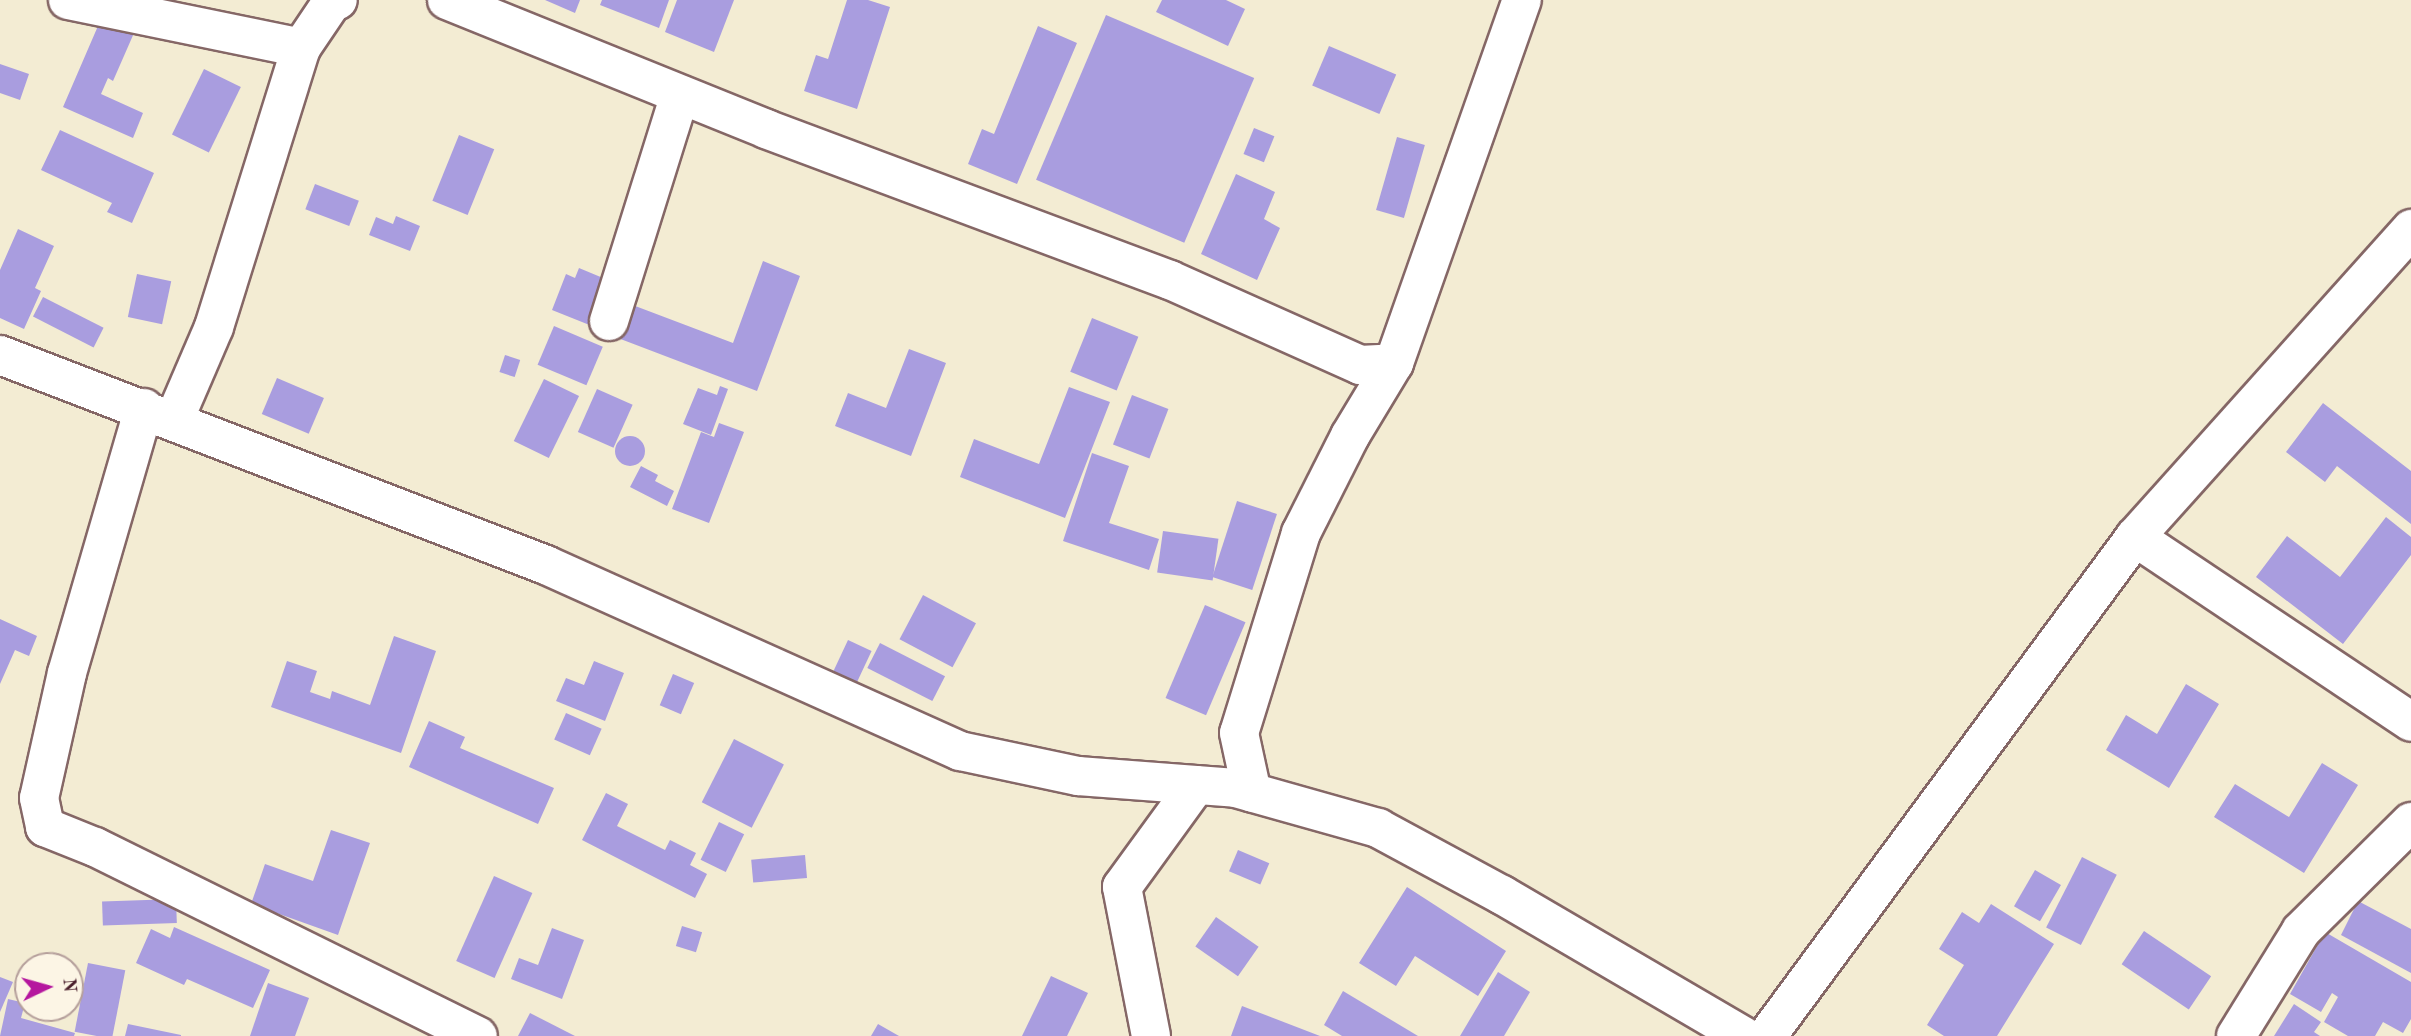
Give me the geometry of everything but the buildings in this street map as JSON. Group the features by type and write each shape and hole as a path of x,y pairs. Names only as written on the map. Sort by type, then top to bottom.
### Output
{"street":[{"path":"68,0 301,48"},
{"path":"338,0 332,2 301,48 214,327 159,414 67,673 39,799 45,827 95,847 478,1036"},
{"path":"447,0 680,94 1170,280 1360,365 1394,363"},
{"path":"1252,793 1239,733 1301,533 1350,436 1394,363 1522,0"},
{"path":"609,321 680,94"},
{"path":"1767,1036 2135,537 2411,229"},
{"path":"0,355 546,565 960,751 1078,776 1236,788 1378,828 1502,895 1743,1036"},
{"path":"2135,537 2411,722"},
{"path":"1151,1036 1122,887 1196,785"},
{"path":"2236,1036 2301,931 2411,822"}]}
